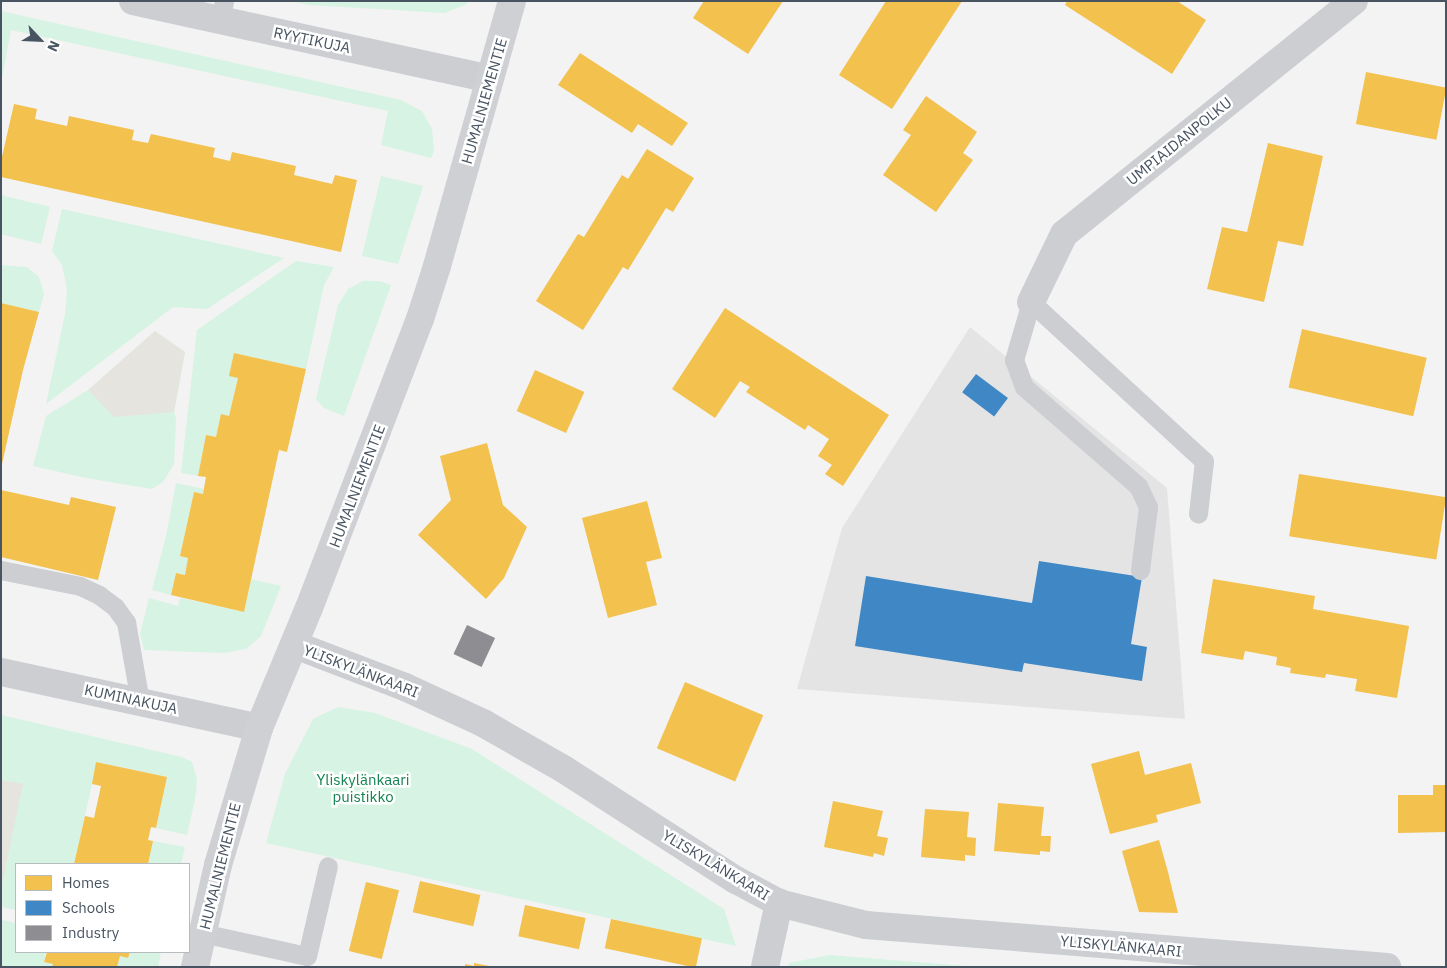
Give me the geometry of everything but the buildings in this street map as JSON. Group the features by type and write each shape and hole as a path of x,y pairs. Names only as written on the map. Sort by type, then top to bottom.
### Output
{"street":[{"name":"RYYTIKUJA","path":"133,1 222,11 490,79"},
{"name":"HUMALNIEMENTIE","path":"195,967 225,836 260,728 295,645 420,319 512,1"},
{"name":"UMPIAIDANPOLKU","path":"1031,302 1064,234 1354,1"},
{"name":"YLISKYLÄNKAARI","path":"295,645 405,687 483,723 565,770 736,880 779,903 866,925 1387,967"},
{"name":"KUMINAKUJA","path":"1,672 260,728"},
{"path":"765,967 779,903"}],"lane":[{"path":"1140,570 1148,507 1138,486 1024,387 1014,360 1031,302 1204,461 1198,514"},
{"path":"1,570 80,586 99,595 115,607 126,622 140,702"},
{"path":"202,932 308,956 328,866"}],"shaded area":[{"path":"970,327 1167,488 1185,719 797,689 842,528"}],"green space":[{"path":"291,1 469,1 467,4 445,13 309,5"},
{"path":"1,11 401,100 422,111 432,129 434,151 431,158 381,145 388,111 11,30 1,83"},
{"path":"381,176 423,186 398,264 362,256"},
{"path":"1,195 50,207 41,244 1,234"},
{"path":"62,209 284,258 207,309 173,307 46,404 65,314 67,289 62,265 52,251"},
{"path":"296,261 334,267 324,285 306,369 234,353 238,378 229,416 221,415 216,437 206,435 198,476 181,473 197,330"},
{"path":"1,265 27,267 39,277 44,294 39,312 1,303"},
{"path":"363,281 379,281 391,285 344,416 324,408 316,399 338,305 348,289"},
{"path":"155,331 185,352 174,412 176,419 174,464 163,482 152,489 86,478 33,466 46,416 88,390"},
{"path":"176,483 204,489 203,494 194,492 180,556 188,558 185,575 176,573 171,595 152,590 166,536"},
{"path":"251,579 281,586 261,636 246,649 224,653 144,650 140,634 149,598 178,606 180,598 244,612"},
{"name":"Yliskylänkaari puistikko","path":"338,707 375,713 472,749 724,909 736,946 266,843 285,774 313,719"},
{"path":"1,715 182,757 192,762 197,779 195,799 187,835 156,828 167,777 97,762 74,863 15,863 15,910 1,907"},
{"path":"153,841 185,847 181,863 148,863"},
{"path":"2,920 15,923 15,953 46,953 44,962 53,964 52,967 1,967"},
{"path":"130,953 161,953 158,967 117,967 120,956 128,958"},
{"path":"829,955 978,967 788,967 789,963"}],"sand":[{"path":"155,331 185,352 174,412 114,417 88,390"},
{"path":"1,780 23,784 1,888"}]}
